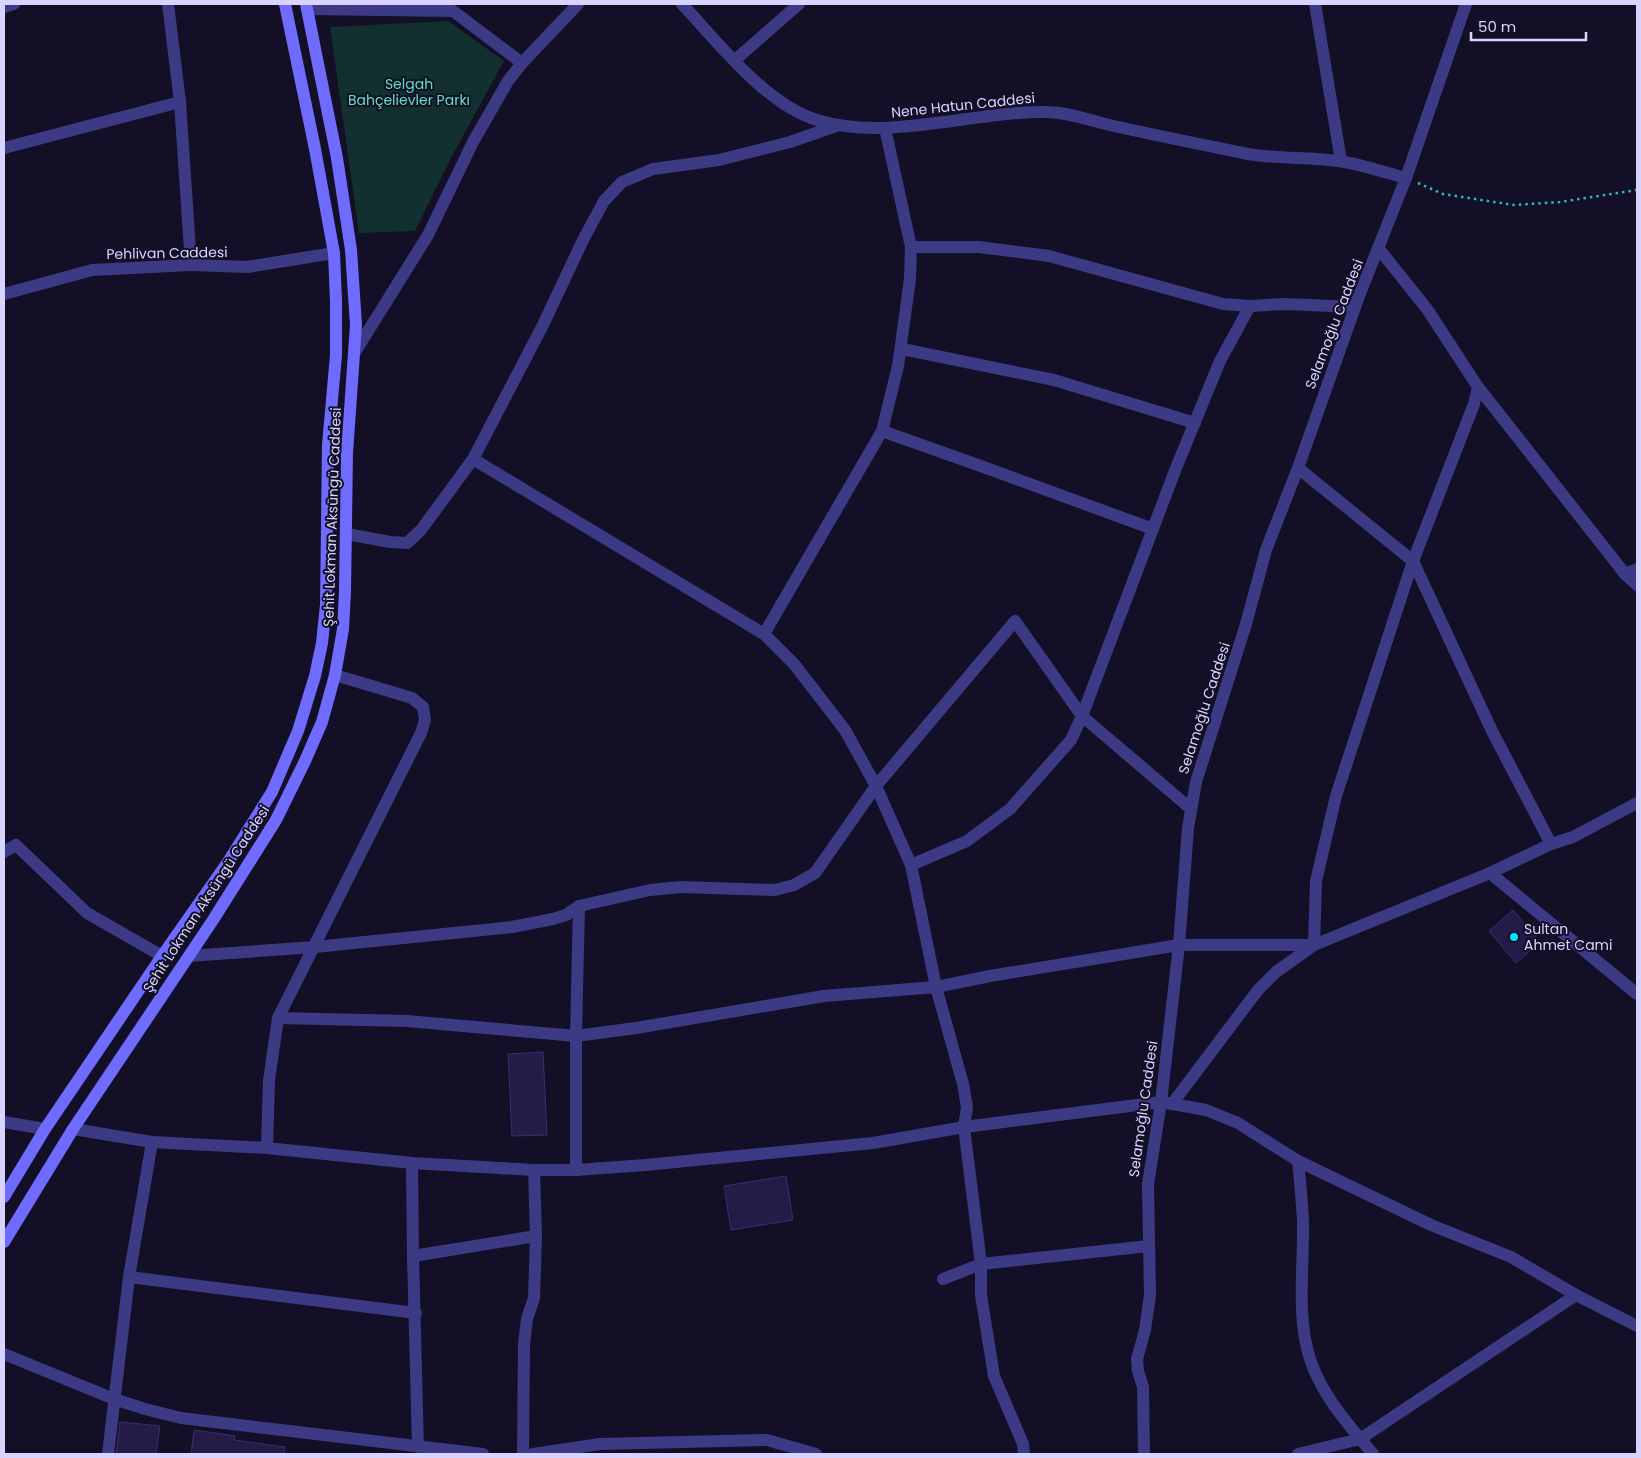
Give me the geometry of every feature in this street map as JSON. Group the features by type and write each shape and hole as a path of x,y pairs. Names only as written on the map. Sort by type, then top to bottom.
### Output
{"main road":[{"name":"Şehit Lokman Aksüngü Caddesi","path":"4,1197 45,1129 228,862 272,792 298,731 315,676 322,643 326,605 328,445 337,327 334,253 285,4"},
{"name":"Şehit Lokman Aksüngü Caddesi","path":"4,1242 73,1130 189,956 276,820 322,722 335,675 343,629 347,534 347,453 356,325 351,250 337,158 307,6"}],"street":[{"path":"4,7 14,4"},
{"path":"168,4 180,102 191,265"},
{"path":"355,352 428,235 458,170 491,108 508,81 522,63 578,4"},
{"name":"Nene Hatun Caddesi","path":"682,4 763,88 792,109 816,120 860,128 885,128 1021,112 1048,112 1070,115 1258,156 1341,161 1406,178"},
{"path":"735,60 799,4"},
{"path":"1315,4 1341,161"},
{"name":"Selamoğlu Caddesi","path":"1144,1454 1144,1387 1138,1371 1137,1359 1150,1295 1148,1184 1166,1103 1188,828 1196,782 1246,624 1266,550 1298,468 1355,307 1406,178 1466,4"},
{"path":"307,6 453,7 522,63"},
{"path":"4,148 180,102"},
{"path":"347,534 390,542 407,543 421,530 473,459 543,326 587,232 604,201 622,182 653,169 719,160 790,142 839,125"},
{"path":"764,634 882,432 902,349 910,279 911,247 885,128"},
{"path":"911,247 979,246 1050,256 1223,304 1355,307"},
{"path":"1379,250 1427,309 1478,387 1625,574 1637,585"},
{"name":"Pehlivan Caddesi","path":"4,294 92,270 191,265 247,267 334,253"},
{"path":"911,865 967,841 1010,810 1071,740 1220,361 1250,306"},
{"path":"902,349 1054,380 1195,423"},
{"path":"1314,946 1316,881 1336,796 1413,562 1474,404 1478,387"},
{"path":"882,432 1153,529"},
{"path":"473,459 764,634 794,664 844,730 876,786 911,865 936,987 966,1099 967,1107 964,1127 981,1264 980,1295 994,1376 1023,1444 1024,1454"},
{"path":"1298,468 1413,562 1492,731 1551,844"},
{"path":"1625,574 1637,569"},
{"path":"189,956 315,947 512,927 560,917 579,906 650,890 681,887 775,890 794,886 815,873 876,786 1016,621 1082,716 1191,809"},
{"path":"268,1148 269,1080 278,1018 421,733 425,720 424,707 412,698 335,675"},
{"path":"1166,1103 1258,990 1276,972 1314,946 1490,873 1551,844 1573,836 1637,803"},
{"path":"4,852 16,845 87,913 162,956"},
{"path":"1490,873 1637,994"},
{"path":"576,1170 576,1036 579,906"},
{"path":"278,1018 407,1021 576,1036 636,1028 824,996 936,987 990,976 1179,945 1314,946"},
{"path":"73,1130 152,1142 268,1148 412,1163 534,1170 576,1170 873,1143 964,1127 1166,1103 1206,1110 1238,1123 1298,1161 1432,1225 1511,1258 1576,1295 1637,1326"},
{"path":"4,1122 45,1129"},
{"path":"108,1454 129,1277 152,1142"},
{"path":"1298,1161 1303,1221 1304,1333 1310,1360 1325,1392 1342,1418 1373,1454"},
{"path":"412,1163 418,1447"},
{"path":"523,1454 524,1344 526,1319 534,1298 536,1236 534,1170"},
{"path":"413,1256 536,1236"},
{"path":"943,1279 981,1264 1149,1246"},
{"path":"129,1277 416,1313"},
{"path":"1298,1454 1360,1439 1576,1295"},
{"path":"4,1354 114,1399 145,1410 181,1418 483,1454"},
{"path":"532,1454 600,1444 767,1440 816,1454"}],"path":[{"path":"1406,178 1443,194 1514,205 1560,202 1637,190"}],"green space":[{"name":"Selgah Bahçelievler Parkı","path":"448,21 504,61 453,154 415,231 359,233 330,27"}],"building":[{"name":"Sultan Ahmet Cami","path":"1513,910 1540,942 1516,963 1489,931"},
{"path":"543,1052 547,1135 512,1136 508,1054"},
{"path":"786,1176 793,1220 731,1230 724,1186"},
{"path":"120,1422 160,1426 156,1454 116,1454"},
{"path":"194,1430 235,1436 234,1440 285,1447 284,1454 191,1454"}],"place":[{"name":"Sultan Ahmet Cami","path":"1514,937"}]}
